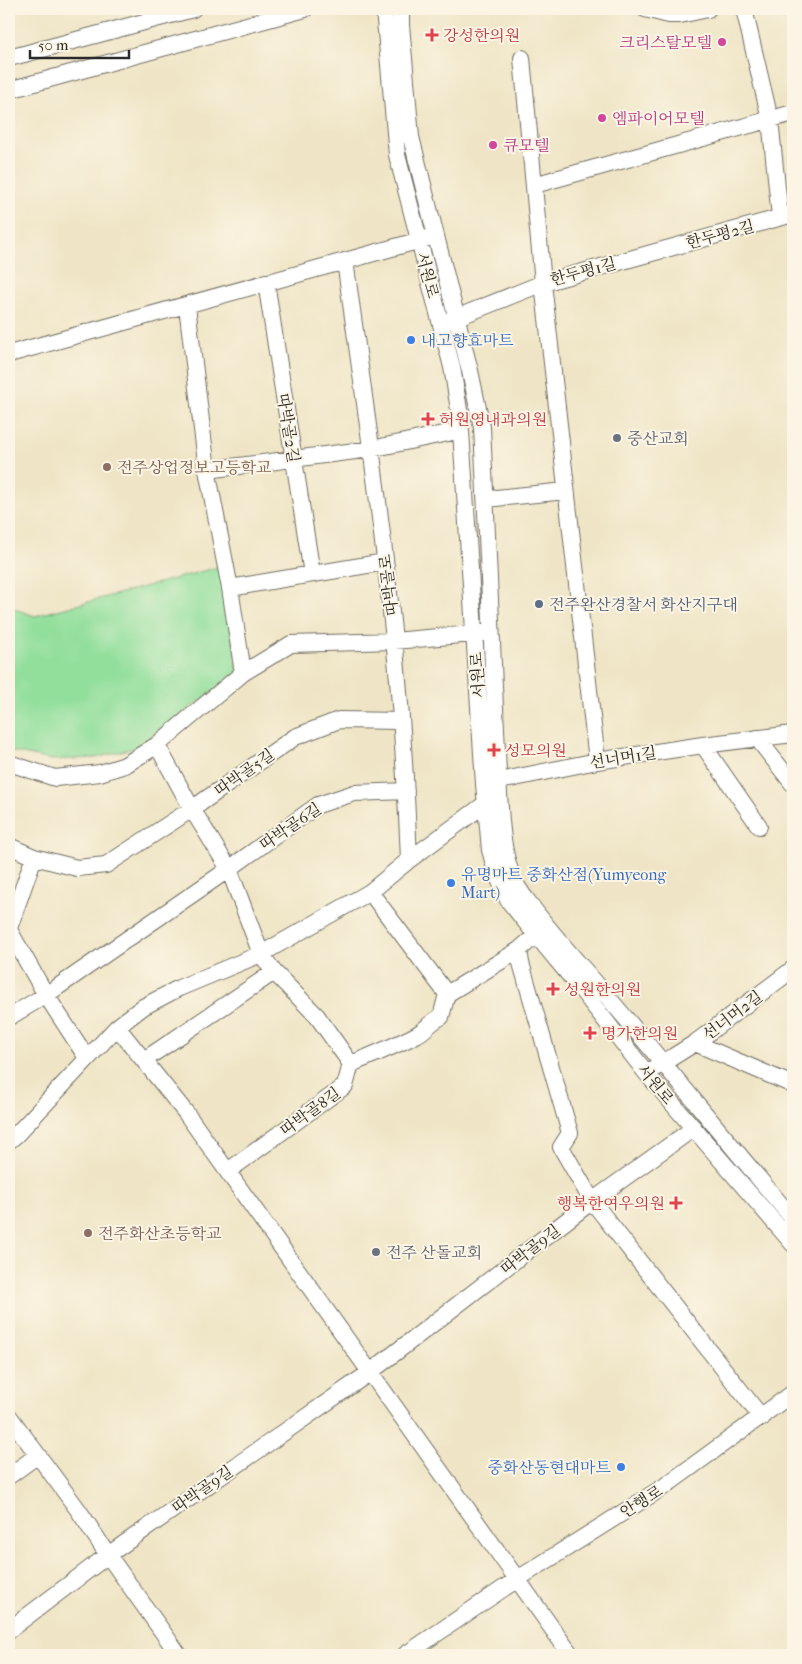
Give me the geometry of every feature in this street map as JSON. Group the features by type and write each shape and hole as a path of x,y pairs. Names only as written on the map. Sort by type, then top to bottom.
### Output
{"street":[{"path":"9,58 193,9"},
{"path":"9,90 305,9"},
{"name":"서원로","path":"384,9 397,155 452,367 460,416 474,634 492,791 512,877 542,920 793,1219"},
{"name":"서원로","path":"401,9 411,137 457,317 482,428 490,633 492,791 490,850 496,872 508,900 647,1074 793,1244"},
{"path":"645,9 669,15 680,15 708,9"},
{"name":"한두평2길","path":"660,250 787,216 770,119 744,9"},
{"name":"한두평1길","path":"522,58 544,283 660,250"},
{"path":"534,185 793,113"},
{"path":"9,354 436,236"},
{"path":"345,261 371,449"},
{"name":"따박골2길","path":"266,282 312,574"},
{"path":"441,324 544,283 597,761"},
{"path":"187,306 207,470 244,673"},
{"path":"207,470 371,449 453,432"},
{"name":"따박골로","path":"371,449 394,641 400,721"},
{"path":"486,499 566,490"},
{"path":"230,588 384,562"},
{"path":"9,763 55,778 100,773 125,765 157,745 244,673 291,644 394,641 490,633"},
{"name":"따박골5길","path":"9,846 34,857 77,868 106,865 192,809 295,737 339,720 400,721"},
{"path":"400,721 406,790 409,860"},
{"name":"선너머1길","path":"492,791 597,761 793,734"},
{"path":"756,738 793,784"},
{"path":"157,745 192,809 229,869 261,954 274,972 317,1016 351,1064 375,1055 398,1042 418,1035 433,1020 441,1016 447,994 519,950 536,935"},
{"path":"704,745 759,826"},
{"name":"따박골6길","path":"9,1017 46,995 229,869 318,805 354,793 406,790"},
{"path":"9,1141 117,1027 143,1007 179,988 261,954 370,892 492,791"},
{"path":"34,857 9,929 46,995 87,1058"},
{"path":"370,892 447,994"},
{"path":"519,950 521,963 570,1133 560,1147 592,1200 762,1418"},
{"name":"선너머2길","path":"647,1074 695,1043 793,969"},
{"path":"144,1060 274,972"},
{"path":"117,1027 186,1112 369,1373 437,1465 516,1580 571,1655"},
{"name":"선너머2길","path":"695,1043 793,1085"},
{"name":"따박골8길","path":"228,1171 345,1086 351,1064"},
{"name":"따박골9길","path":"9,1630 108,1555 369,1373 592,1200 694,1128"},
{"name":"안행로","path":"405,1655 516,1580 665,1486 762,1418 793,1393"},
{"path":"9,1416 179,1655"},
{"path":"9,1476 38,1455"}],"green space":[{"path":"222,566 238,674 134,748 95,758 51,760 9,751 9,607 35,616"}],"place":[{"name":"강성한의원","path":"432,35"},
{"name":"크리스탈모텔","path":"722,42"},
{"name":"엠파이어모텔","path":"602,118"},
{"name":"큐모텔","path":"493,145"},
{"name":"내고향효마트","path":"411,340"},
{"name":"허원영내과의원","path":"428,419"},
{"name":"중산교회","path":"617,438"},
{"name":"전주상업정보고등학교","path":"107,467"},
{"name":"전주완산경찰서 화산지구대","path":"539,604"},
{"name":"성모의원","path":"494,750"},
{"name":"유명마트 중화산점(Yumyeong Mart)","path":"451,883"},
{"name":"성원한의원","path":"553,989"},
{"name":"명가한의원","path":"590,1033"},
{"name":"행복한여우의원","path":"676,1203"},
{"name":"전주화산초등학교","path":"88,1233"},
{"name":"전주 산돌교회","path":"376,1252"},
{"name":"중화산동현대마트","path":"621,1467"}]}
